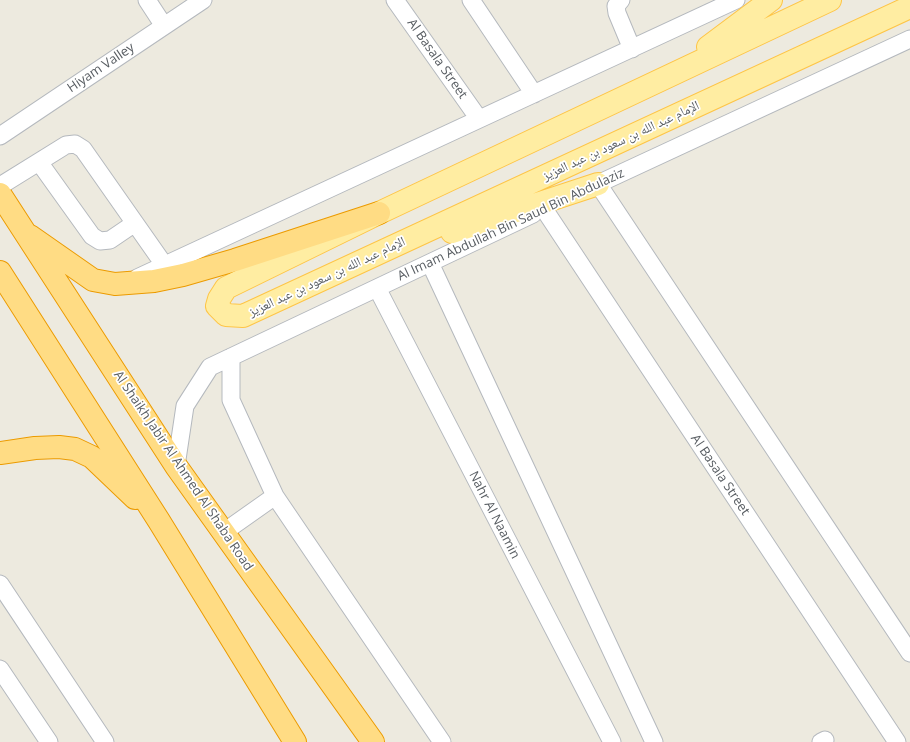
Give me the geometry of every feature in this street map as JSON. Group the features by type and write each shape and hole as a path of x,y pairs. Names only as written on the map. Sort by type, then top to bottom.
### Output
{"highway":[{"name":"Al Shaikh Jabir Al Ahmed Al Shaba Road","path":"0,194 176,466 373,742"},
{"path":"22,230 93,280 115,284 154,281 183,275 235,260 379,213"},
{"path":"0,272 159,521 294,742"},
{"path":"6,454 59,447 75,449 92,457 159,521"}],"main road":[{"path":"668,75 771,0"},
{"name":"الإمام عبد الله بن سعود بن عبد العزيز","path":"830,0 668,75 226,288 219,299 218,306 226,315 243,316 910,7"},
{"path":"352,265 598,184"}],"street":[{"path":"147,0 164,26"},
{"name":"Hiyam Valley","path":"0,136 203,0"},
{"name":"Al Basala Street","path":"395,0 479,119"},
{"path":"471,0 534,94"},
{"path":"621,0 616,6 617,13 632,49"},
{"path":"127,283 736,0"},
{"name":"Al Imam Abdullah Bin Saud Bin Abdulaziz","path":"176,466 185,406 210,367 544,209 910,39"},
{"path":"0,186 66,145 75,144 83,149 165,266"},
{"path":"39,162 92,236 100,241 110,240 136,223"},
{"path":"598,184 910,653"},
{"name":"Al Basala Street","path":"544,209 897,742"},
{"path":"430,263 654,742"},
{"name":"Nahr Al Naamin","path":"377,288 612,742"},
{"path":"231,357 231,400 275,496 442,742"},
{"path":"224,532 275,496"},
{"path":"0,584 105,742"},
{"path":"0,670 49,742"}]}
